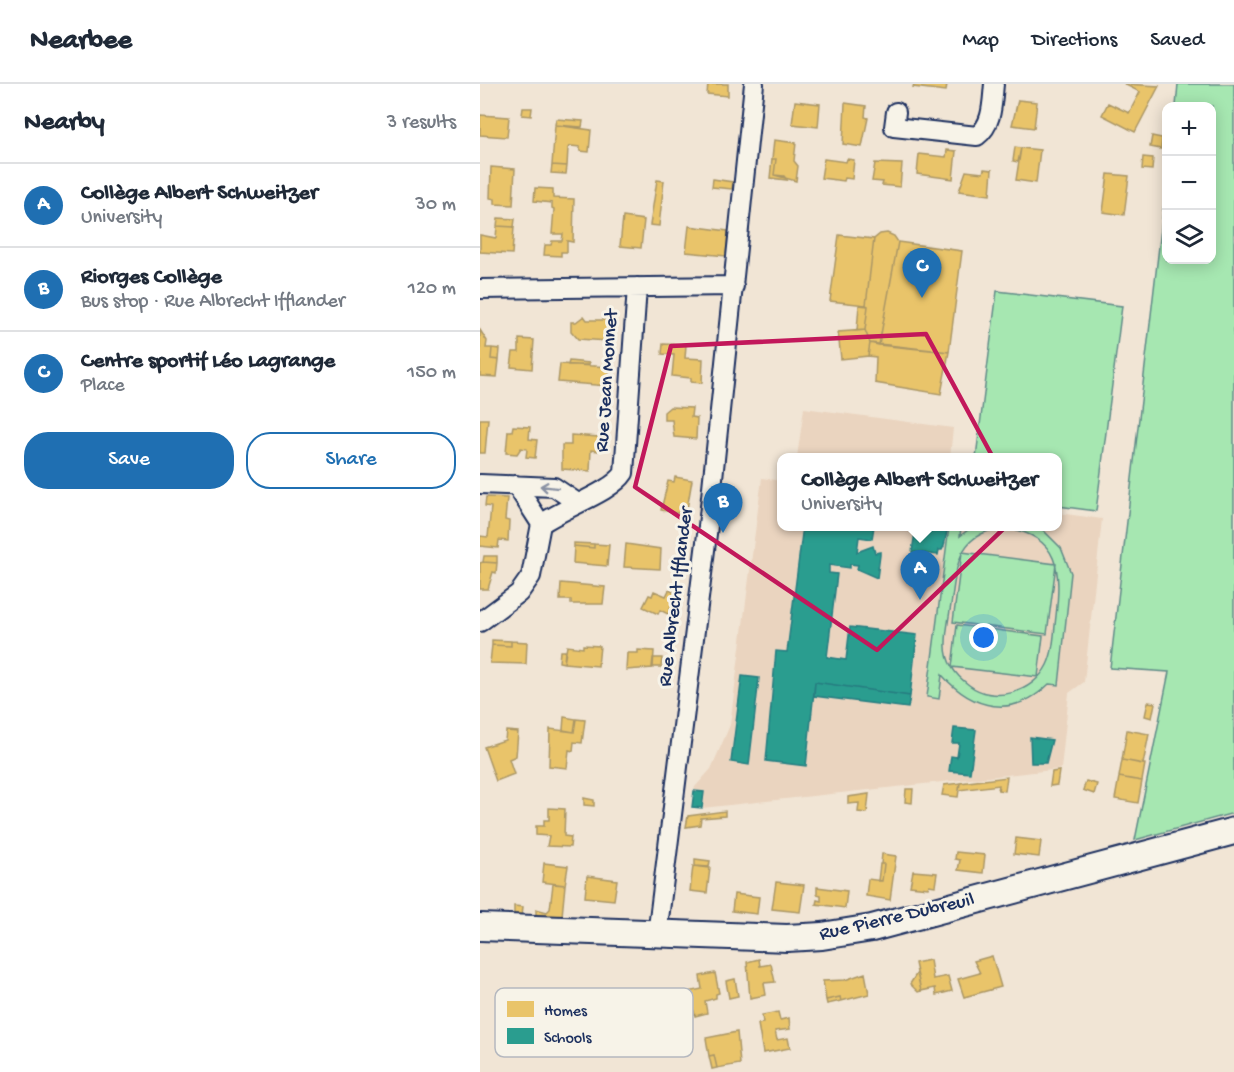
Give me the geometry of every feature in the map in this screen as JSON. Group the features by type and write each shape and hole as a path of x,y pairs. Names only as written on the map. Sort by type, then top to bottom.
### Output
{"street":[{"name":"Rue Albrecht Ifflander","path":"657,935 678,782 734,286 754,84"},
{"path":"896,112 894,127 977,136 989,122 994,84"},
{"path":"480,289 734,286"},
{"name":"Rue Jean Monnet","path":"541,524 576,502 614,485 626,466 637,287"},
{"path":"480,484 554,487 576,502"},
{"path":"480,622 519,593 531,576 541,524 516,485"},
{"name":"Rue Pierre Dubreuil","path":"480,927 787,939 857,931 1234,831"}],"highlighted area":[{"path":"926,334 1022,511 877,650 635,487 671,346"}],"shaded area":[{"path":"804,408 953,428 950,453 798,453"},
{"path":"762,478 777,480 777,531 1062,531 1062,514 1102,519 1084,682 1069,693 1061,769 702,808 704,792 694,791 695,787 711,769 730,725"}],"green space":[{"path":"1178,84 1234,84 1234,813 1135,840 1169,672 1110,668 1162,220 1162,264 1216,264 1216,102 1176,102"},
{"path":"997,291 1122,306 1096,511 1062,507 1062,453 977,453"},
{"path":"948,531 961,531 960,536 966,531 989,531 970,541 959,560 956,571 946,650 955,672 969,685 990,694 1012,693 1023,689 1041,675 1052,648 1058,600 1057,570 1047,547 1037,539 1020,531 1044,531 1061,548 1071,573 1059,685 1049,684 1021,702 1007,706 994,706 967,696 942,675 939,699 927,697"},
{"path":"962,552 1056,564 1047,634 953,622"},
{"path":"957,625 1043,636 1038,677 952,667"}],"building: Homes":[{"path":"708,84 728,84 728,96 707,94"},
{"path":"914,84 947,84 946,91 913,87"},
{"path":"1124,84 1159,86 1135,132 1102,115 1108,103 1129,113 1140,92"},
{"path":"1018,100 1037,102 1034,128 1012,125"},
{"path":"795,101 820,104 818,127 792,124"},
{"path":"845,103 866,106 865,117 868,118 862,147 843,144"},
{"path":"523,108 532,108 531,116 522,115"},
{"path":"480,115 509,117 507,137 480,135"},
{"path":"556,119 583,121 582,127 555,125"},
{"path":"555,125 591,130 589,152 580,151 580,147 571,146 568,148 567,166 552,165"},
{"path":"1152,136 1162,138 1161,149 1150,147"},
{"path":"774,140 796,143 794,161 798,166 796,181 774,175 776,159 772,159"},
{"path":"1015,147 1021,148 1018,162 1013,161"},
{"path":"1021,148 1040,150 1036,183 1016,180"},
{"path":"947,150 956,151 953,179 917,174 919,154 946,157"},
{"path":"1143,157 1153,158 1152,170 1142,169"},
{"path":"772,159 776,159 774,175 784,176 787,180 770,178"},
{"path":"824,159 846,162 847,159 854,160 852,179 845,178 844,181 821,178"},
{"path":"875,163 902,164 900,187 882,185 883,182 872,181"},
{"path":"552,165 567,166 566,174 551,173"},
{"path":"491,167 515,169 513,205 495,204 495,199 490,198"},
{"path":"984,169 992,170 990,195 959,191 966,171 983,173"},
{"path":"1108,174 1129,176 1124,215 1103,212"},
{"path":"713,179 733,182 732,189 712,187"},
{"path":"657,180 664,181 659,226 650,225"},
{"path":"535,188 553,189 553,198 574,199 573,242 567,241 567,252 561,252 561,256 544,255 545,245 551,245 552,241 562,241 563,234 552,234 554,209 552,203 534,201"},
{"path":"623,217 644,220 641,248 620,246"},
{"path":"498,218 515,219 514,227 497,226"},
{"path":"497,226 514,227 512,254 480,252 480,235 496,238"},
{"path":"689,226 728,231 726,256 686,252"},
{"path":"887,233 894,236 898,242 879,345 870,343 865,330 868,306 866,305 874,239 880,234"},
{"path":"839,235 874,239 866,305 830,301"},
{"path":"898,242 962,251 949,352 879,345"},
{"path":"859,305 868,306 865,330 857,331"},
{"path":"584,316 587,320 610,320 608,341 578,339 571,331 571,322 576,322"},
{"path":"480,330 487,341 486,348 492,348 491,359 499,360 497,377 480,376"},
{"path":"865,330 870,343 868,356 841,359 838,332"},
{"path":"519,339 534,340 532,369 511,367 513,352 519,352"},
{"path":"870,343 949,352 941,394 875,383 876,357 868,356"},
{"path":"663,344 686,345 685,358 703,359 702,383 691,382 691,378 672,376 674,355 662,354"},
{"path":"492,348 500,349 499,360 491,359"},
{"path":"569,361 589,363 589,365 568,365"},
{"path":"560,364 610,367 608,386 558,382"},
{"path":"670,407 692,408 691,417 697,418 696,439 674,437 672,420 664,420 664,412"},
{"path":"480,419 488,419 485,453 480,453"},
{"path":"513,426 530,427 529,439 537,440 535,458 526,457 527,449 521,448 517,454 506,453 508,431 512,431"},
{"path":"571,435 599,437 598,451 591,450 590,471 562,469 562,445 571,445"},
{"path":"675,477 692,480 686,515 661,510 668,481 674,482"},
{"path":"486,497 507,498 505,520 509,521 508,541 499,540 498,548 480,546 480,536 488,537 491,507 485,506"},
{"path":"574,543 594,544 594,548 574,546"},
{"path":"594,544 609,545 607,566 573,563 574,546 594,548"},
{"path":"626,544 661,549 660,569 624,567"},
{"path":"484,556 497,556 497,563 483,562"},
{"path":"480,563 497,563 496,573 493,572 488,589 480,589"},
{"path":"561,583 605,587 603,604 571,604 571,600 560,600"},
{"path":"669,590 677,594 668,614 660,610 658,614 643,607 649,595 652,596 654,591 666,596"},
{"path":"492,640 511,641 511,646 492,645"},
{"path":"511,641 527,642 526,664 490,663 492,645 511,646"},
{"path":"583,645 600,646 598,666 564,663 567,646 583,648"},
{"path":"638,650 654,651 653,668 626,670 627,653 638,653"},
{"path":"560,651 565,651 564,663 559,662"},
{"path":"653,658 662,658 661,667 652,667"},
{"path":"1148,702 1155,703 1152,718 1145,716"},
{"path":"564,717 576,719 574,732 563,730"},
{"path":"576,719 585,720 582,743 574,742 573,751 569,750 567,768 549,766 550,729 574,732"},
{"path":"1127,730 1149,734 1143,764 1122,760"},
{"path":"506,731 518,732 516,756 509,759 514,774 496,781 484,747 505,740"},
{"path":"1122,760 1145,764 1142,781 1119,777"},
{"path":"1059,771 1057,785 1050,786 1052,772"},
{"path":"1007,777 1005,791 998,790 999,785 959,790 960,783"},
{"path":"1119,777 1142,781 1138,803 1115,799"},
{"path":"1086,781 1097,784 1094,794 1083,790"},
{"path":"960,783 958,797 942,795 944,785"},
{"path":"906,789 913,789 912,803 905,802"},
{"path":"869,794 867,813 858,812 859,803 848,804 848,797"},
{"path":"584,798 594,800 594,806 584,805"},
{"path":"549,808 565,809 564,836 571,837 570,847 547,846 549,836 536,835 536,826 544,826 544,820 549,820"},
{"path":"725,811 725,816 701,818 700,825 686,827 688,816"},
{"path":"1016,838 1041,841 1039,857 1014,854"},
{"path":"956,852 985,855 983,873 958,870 960,860 955,859"},
{"path":"882,854 896,856 890,900 866,896 868,879 882,881 884,864 881,864"},
{"path":"695,859 710,861 709,867 695,866"},
{"path":"544,863 568,866 565,885 542,882"},
{"path":"880,864 884,864 882,881 878,881"},
{"path":"693,866 710,868 707,893 690,891"},
{"path":"913,871 937,873 935,886 929,885 928,888 910,886"},
{"path":"587,876 617,880 614,900 585,897"},
{"path":"776,882 804,885 800,912 772,909"},
{"path":"553,884 565,885 562,916 536,915 536,909 547,912 550,909"},
{"path":"817,887 847,891 845,908 816,904 817,900 821,901 821,895 817,894"},
{"path":"734,894 759,897 757,914 732,911"},
{"path":"514,906 523,907 522,915 514,914"},
{"path":"992,956 1001,987 964,997 958,979 980,973 974,961"},
{"path":"759,959 760,966 771,964 775,982 764,983 766,995 750,998 747,962"},
{"path":"930,960 933,979 948,976 952,991 936,995 935,988 921,991 915,963"},
{"path":"715,973 719,993 716,994 716,998 705,1001 707,1013 695,1016 693,991 702,989 700,976"},
{"path":"865,973 869,994 841,1001 840,997 826,1000 823,981 845,980"},
{"path":"917,973 921,991 918,992 910,984"},
{"path":"735,979 738,996 729,998 726,981"},
{"path":"840,997 841,1001 827,1004 826,1000"},
{"path":"778,1012 780,1020 789,1018 790,1029 775,1031 777,1040 788,1038 790,1048 763,1053 758,1024 763,1023 762,1015"},
{"path":"737,1032 740,1064 717,1068 714,1055 709,1056 706,1038"},
{"path":"714,1055 717,1068 712,1069 709,1056"}],"building: Schools":[{"path":"802,531 873,531 872,539 859,537 857,552 873,546 875,553 880,552 877,578 857,569 858,565 850,564 850,568 829,565 829,573 837,574 827,657 846,660 850,627 917,635 910,696 815,682 806,766 766,761 776,651 787,652"},
{"path":"915,531 947,531 944,546 942,550 939,550 938,555 912,552"},
{"path":"742,676 759,678 749,765 731,762"},
{"path":"815,682 910,696 908,708 814,696"},
{"path":"954,728 976,730 970,773 949,771 951,756 957,757 959,743 952,743"},
{"path":"1030,737 1052,740 1046,763 1031,763"},
{"path":"694,791 704,792 702,808 692,807"}],"place":[{"name":"Centre sportif Léo Lagrange","path":"922,298"},
{"name":"Riorges Collège","path":"723,533"},
{"name":"Collège Albert Schweitzer","path":"920,600"}]}
